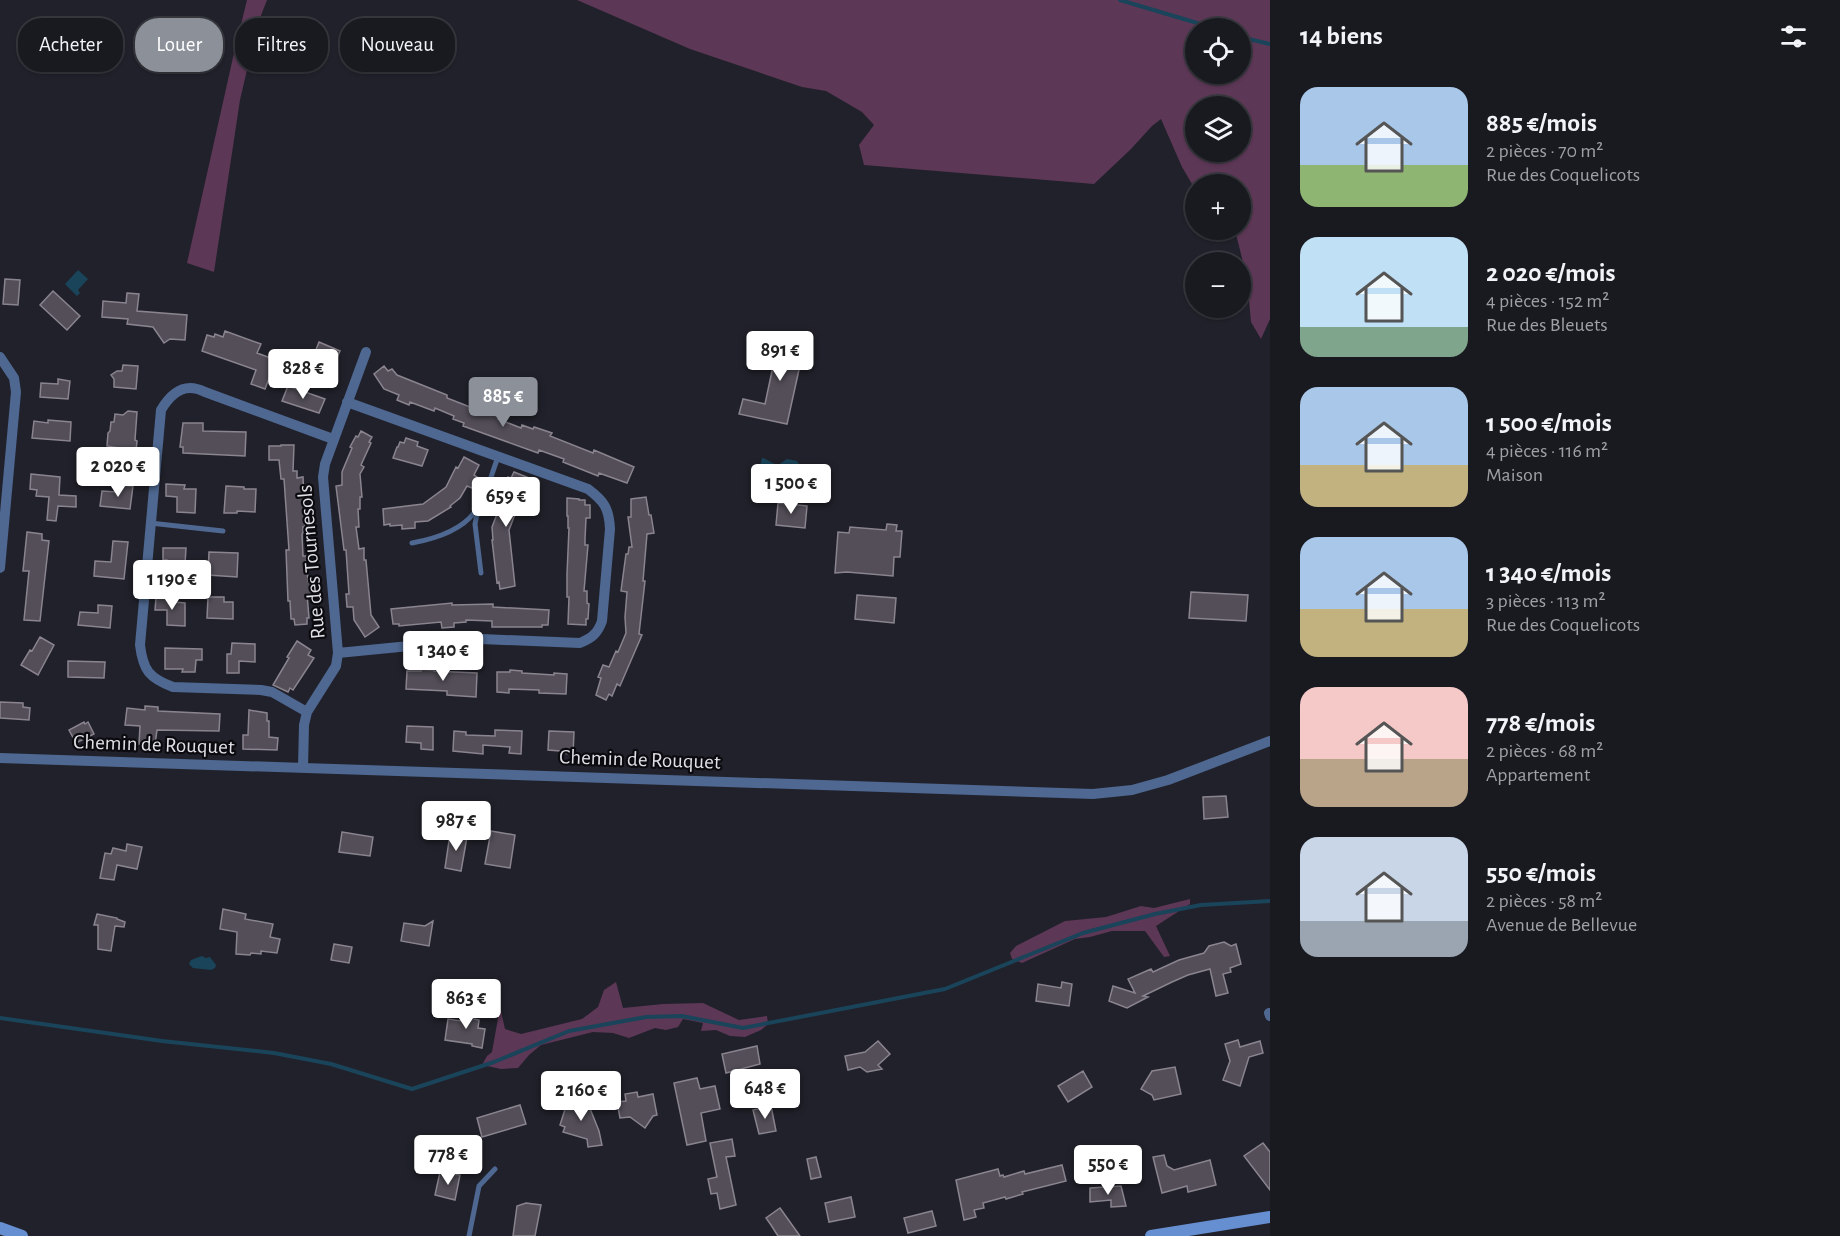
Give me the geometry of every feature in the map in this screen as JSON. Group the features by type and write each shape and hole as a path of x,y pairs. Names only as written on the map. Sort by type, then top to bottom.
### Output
{"street":[{"name":"Rue des Tournesols","path":"303,768 304,725 307,712 336,666 338,653 323,477 333,439 366,352"},
{"path":"0,357 14,378 16,392 2,517 0,568"},
{"path":"307,712 272,692 173,687 160,682 150,674 142,661 140,645 161,410 168,398 181,390 190,388 333,439"},
{"path":"338,653 481,639 580,643 589,639 598,632 602,621 610,529 610,518 606,507 601,498 588,489 347,402"},
{"name":"Chemin de Rouquet","path":"0,758 1093,794 1132,790 1168,780 1270,741"},
{"path":"1151,1236 1270,1217"},
{"path":"0,1228 22,1236"}],"lane":[{"path":"482,573 475,524 498,457"},
{"path":"412,543 447,533 463,523 474,513 483,498"},
{"path":"150,524 222,531"},
{"path":"469,1236 479,1186 495,1169"}],"shaded area":[{"path":"247,0 267,0 260,18 243,18"},
{"path":"577,0 1270,0 1270,319 1261,339 1251,322 1251,252 1240,252 1238,240 1251,240 1251,174 1186,174 1161,119 1094,184 864,165 859,145 874,125 862,112 826,91 802,87 690,49"},
{"path":"235,49 235,72 247,72 240,100 214,272 187,263"},
{"path":"1190,899 1190,904 1156,926 1170,956 1164,957 1145,931 1112,931 1075,939 1022,963 1012,959 1010,953 1016,946 1065,921 1106,917 1141,906 1154,908"},
{"path":"616,982 623,1008 703,1003 739,1020 767,1016 768,1024 745,1037 730,1036 716,1030 701,1031 703,1023 683,1019 678,1027 666,1030 655,1028 629,1038 613,1033 593,1032 541,1045 518,1068 501,1069 482,1065 492,1052 500,1007 505,1029 521,1034 582,1019 598,1007 604,990"}],"water":[{"path":"78,270 88,279 78,290 80,293 77,296 65,284"},
{"path":"762,458 778,465 787,459 797,461 800,484 784,486 756,477 756,470"},
{"path":"202,956 210,957 216,965 215,968 211,970 193,968 189,964 191,960"}],"building":[{"path":"5,279 20,280 18,305 3,304"},
{"path":"53,291 80,316 67,330 40,305"},
{"path":"127,293 139,294 137,311 187,315 185,340 170,339 164,343 153,327 127,324 128,319 102,317 103,301 126,303"},
{"path":"225,331 261,344 257,353 276,360 265,389 251,384 256,370 202,351 207,335 214,337 215,334 223,337"},
{"path":"780,333 806,338 787,424 739,414 743,399 765,404"},
{"path":"319,342 340,351 330,372 301,361 305,351 314,355"},
{"path":"123,365 138,366 136,389 114,387 114,379 111,375 122,371"},
{"path":"384,366 388,371 392,369 397,375 447,395 447,398 470,407 471,404 489,410 488,413 499,417 498,419 521,428 522,425 552,433 550,436 593,453 594,450 634,467 627,483 599,473 598,476 563,462 564,459 539,450 538,453 463,426 464,423 453,419 454,416 435,408 434,411 397,400 399,395 384,389 374,374"},
{"path":"58,379 70,381 68,399 40,397 41,383 58,384"},
{"path":"288,386 325,399 319,413 282,401"},
{"path":"128,411 137,412 136,451 107,446 108,433 111,422 114,422 115,414 123,415"},
{"path":"48,420 71,422 70,441 32,438 34,421 48,423"},
{"path":"183,423 203,423 203,431 246,432 245,456 183,453 183,447 180,447"},
{"path":"361,431 372,437 361,465 364,467 360,474 362,497 360,497 360,509 358,509 359,527 356,527 359,549 364,548 371,615 379,627 365,637 354,620 353,607 347,607 346,594 349,594 346,550 344,550 336,486 342,485 342,472 352,448 350,447"},
{"path":"406,438 418,442 417,446 428,450 422,466 393,458 400,442 404,443"},
{"path":"294,445 293,471 297,471 297,478 303,477 305,527 303,527 302,534 303,556 306,556 311,594 307,594 309,618 307,618 307,624 295,625 294,619 291,619 290,601 288,601 286,550 289,550 284,479 281,479 279,460 269,460 269,446"},
{"path":"464,457 479,465 474,475 477,477 472,488 467,486 451,507 428,521 415,522 415,528 402,529 402,525 384,525 383,509 423,504 446,487"},
{"path":"514,472 529,478 509,530 515,586 500,589 499,582 497,583 492,540 492,527 497,514 492,512 508,477 511,478"},
{"path":"31,474 60,477 59,495 76,496 76,507 58,506 56,521 47,520 49,497 36,496 37,490 30,489"},
{"path":"166,484 185,485 184,489 196,489 195,513 177,512 177,497 166,496"},
{"path":"118,485 133,486 130,509 100,506 102,491 117,492"},
{"path":"226,486 256,489 255,512 224,513"},
{"path":"646,497 654,533 647,534 639,634 642,635 620,686 617,684 612,696 609,694 606,700 596,695 601,678 598,677 603,665 609,667 626,633 627,592 621,591 626,554 628,554 629,547 632,547 628,517 631,517 631,499"},
{"path":"567,498 585,500 585,505 590,505 590,518 586,518 585,539 585,545 588,545 584,591 587,591 587,603 589,604 586,625 568,624"},
{"path":"778,503 807,506 805,528 776,525"},
{"path":"887,524 897,525 896,531 902,531 900,557 894,557 893,576 835,573 838,532 849,533 850,527 886,530"},
{"path":"27,532 42,534 42,540 49,541 40,621 24,620 29,571 23,571"},
{"path":"113,541 128,542 124,579 94,576 95,561 111,562"},
{"path":"163,548 186,548 184,580 169,580 169,574 166,574 167,560 163,560"},
{"path":"209,552 238,553 237,577 208,575"},
{"path":"1191,592 1248,595 1246,621 1189,618"},
{"path":"857,595 896,598 894,623 855,619"},
{"path":"208,597 224,597 224,602 233,602 233,619 207,618"},
{"path":"156,598 174,599 174,602 185,603 185,626 167,625 167,610 155,610"},
{"path":"452,603 452,605 493,604 493,607 549,610 548,625 492,627 492,621 466,620 466,622 454,623 454,627 442,628 441,622 399,626 399,624 393,624 391,609"},
{"path":"98,605 112,606 110,628 78,625 80,612 98,613"},
{"path":"40,637 54,645 38,675 21,665"},
{"path":"297,641 311,650 308,655 314,658 293,690 290,688 288,692 273,685"},
{"path":"232,643 255,644 255,662 239,661 239,673 227,673 227,654 231,654"},
{"path":"165,648 202,649 202,660 196,660 195,672 165,669"},
{"path":"68,661 105,662 104,678 68,677"},
{"path":"421,669 477,673 476,697 447,695 447,691 406,689 407,671 421,671"},
{"path":"510,670 522,671 522,673 567,674 566,694 509,689 509,693 497,692 497,672 510,672"},
{"path":"0,702 23,703 23,707 30,708 29,720 0,718"},
{"path":"145,706 158,707 158,711 220,714 219,731 157,730 155,745 139,744 140,726 125,725 127,708 145,710"},
{"path":"249,710 267,713 269,737 278,738 277,750 243,749 243,735 248,735"},
{"path":"84,722 85,724 88,722 94,734 76,743 69,730"},
{"path":"407,726 433,727 433,750 421,749 421,743 406,742"},
{"path":"495,730 522,731 521,754 509,753 510,747 483,745 483,754 453,751 454,731 466,732 466,735 495,736"},
{"path":"549,731 574,732 573,754 548,750"},
{"path":"1226,796 1228,817 1204,819 1203,797"},
{"path":"491,831 515,835 510,868 485,864"},
{"path":"342,832 373,837 370,856 339,852"},
{"path":"450,834 467,837 461,871 445,868"},
{"path":"127,844 142,847 137,869 117,865 114,880 100,878 105,853 111,854 113,848 126,851"},
{"path":"223,909 246,914 245,919 273,924 270,937 280,939 277,953 261,951 261,954 236,954 237,932 220,929"},
{"path":"97,914 125,922 124,927 115,926 111,951 98,949 98,925 94,925"},
{"path":"433,921 429,946 401,941 404,923 425,926"},
{"path":"1224,942 1231,946 1236,944 1241,964 1230,968 1231,972 1223,974 1228,993 1216,996 1210,969 1172,982 1143,996 1148,997 1127,1008 1109,1001 1113,986 1135,993 1128,979 1151,969 1153,972 1179,960 1204,953 1209,946"},
{"path":"334,944 352,947 349,963 331,960"},
{"path":"1062,982 1072,984 1069,1006 1036,1001 1038,984 1061,988"},
{"path":"463,1007 475,1009 474,1019 479,1020 478,1028 485,1029 482,1048 445,1040 448,1019 461,1021"},
{"path":"1238,1040 1240,1047 1260,1041 1263,1053 1249,1057 1240,1086 1223,1080 1230,1061 1225,1044"},
{"path":"878,1041 890,1054 878,1065 882,1069 867,1072 860,1067 848,1070 845,1056 865,1052"},
{"path":"757,1046 760,1064 726,1073 722,1054"},
{"path":"1175,1067 1181,1094 1154,1100 1152,1095 1141,1089 1152,1071"},
{"path":"1083,1071 1092,1087 1068,1102 1058,1086"},
{"path":"697,1078 700,1089 715,1086 720,1109 701,1113 706,1141 687,1145 674,1083"},
{"path":"637,1092 638,1097 653,1094 657,1115 653,1116 645,1128 630,1117 620,1118 617,1102 626,1101 625,1094"},
{"path":"574,1095 582,1102 587,1101 602,1145 588,1147 587,1139 563,1132 565,1127 560,1125 566,1106 571,1105"},
{"path":"520,1105 526,1124 482,1137 477,1118"},
{"path":"771,1106 776,1131 759,1134 753,1110"},
{"path":"732,1139 735,1156 726,1157 736,1205 720,1209 717,1193 711,1194 708,1179 717,1177 710,1143"},
{"path":"1263,1143 1270,1152 1270,1190 1244,1156"},
{"path":"1164,1155 1167,1166 1174,1170 1210,1160 1216,1185 1188,1192 1187,1186 1162,1193 1153,1157"},
{"path":"816,1157 821,1177 811,1179 807,1159"},
{"path":"1062,1165 1066,1181 1022,1192 1023,1194 1006,1199 1005,1197 983,1203 984,1208 974,1210 976,1217 964,1220 956,1180 998,1169 1000,1176 1004,1177 1024,1171 1025,1174"},
{"path":"440,1172 460,1175 455,1200 435,1195"},
{"path":"1121,1186 1126,1206 1111,1207 1111,1200 1090,1202 1090,1188"},
{"path":"851,1197 855,1217 829,1222 825,1203"},
{"path":"526,1203 541,1205 535,1236 513,1236 517,1206"},
{"path":"780,1208 800,1236 778,1236 766,1218"},
{"path":"932,1211 936,1226 908,1233 904,1218"}],"waterway":[{"path":"1120,0 1185,19"},
{"path":"1251,40 1270,44"},
{"path":"0,1018 162,1041 274,1053 331,1064 412,1089 494,1062 569,1031 646,1017 682,1016 743,1028 945,989 1083,933 1155,914 1201,905 1270,901"}]}
